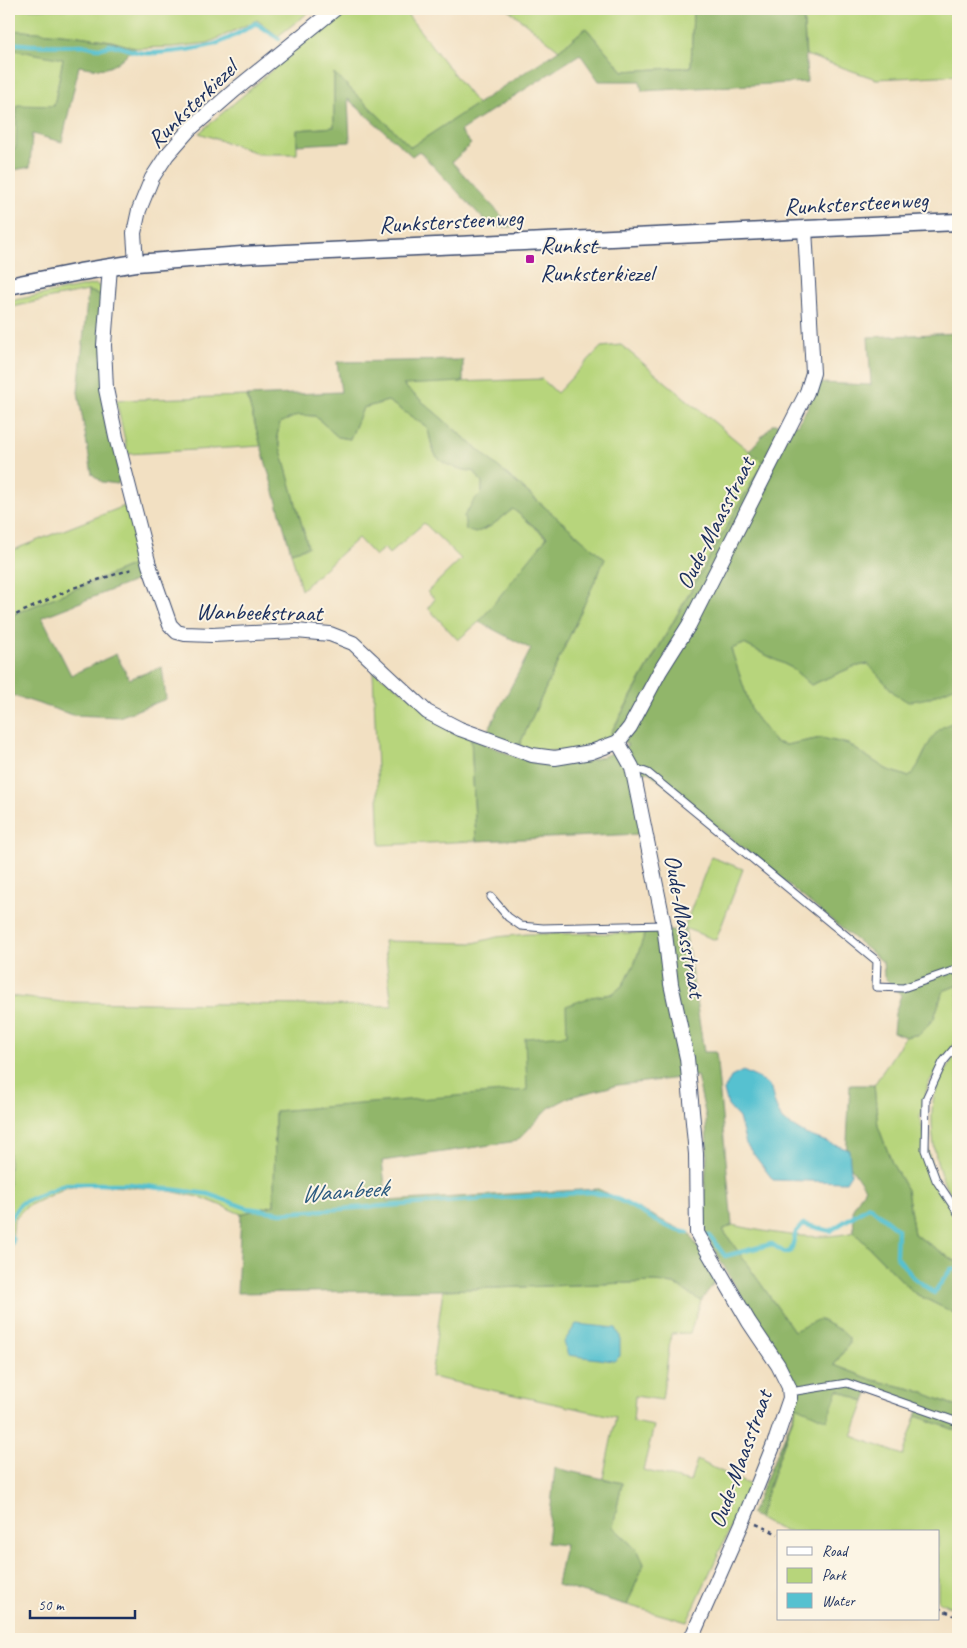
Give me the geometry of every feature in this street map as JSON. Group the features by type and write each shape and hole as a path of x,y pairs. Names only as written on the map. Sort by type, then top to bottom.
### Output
{"street":[{"name":"Runksterkiezel","path":"136,263 134,233 139,210 152,178 167,155 189,130 235,90 335,9"},
{"name":"Runkstersteenweg","path":"9,286 136,263 242,255 958,222"},
{"name":"Oude-Maasstraat","path":"691,1639 744,1519 776,1439 790,1398 790,1392 778,1365 749,1322 697,1233 696,1154 687,1058 672,984 664,926 632,767 618,742 630,727 660,671 689,625 807,392 813,372 805,229"},
{"name":"Wanbeekstraat","path":"110,267 104,345 106,389 116,437 149,565 170,625 177,632 212,635 296,631 330,634 352,643 427,712 460,729 501,745 532,755 555,758 591,752 618,742"}],"lane":[{"path":"632,767 648,773 877,961 876,986 903,988 958,969"},
{"path":"491,897 508,917 521,926 543,928 664,926"},
{"path":"958,1044 943,1062 926,1099 925,1150 936,1180 958,1213"},
{"path":"790,1392 847,1383 958,1422"}],"path":[{"path":"9,618 73,588 140,566 149,565"},
{"path":"744,1519 777,1534"},
{"path":"940,1609 958,1617"}],"green space":[{"path":"9,9 313,9 278,36 257,20 208,43 173,47 135,48 112,41 72,35 9,30"},
{"path":"341,9 403,9 477,104 411,147 334,73 334,127 297,130 297,154 260,154 199,133 254,86"},
{"path":"508,9 693,9 691,67 623,71 586,28 559,50"},
{"path":"693,9 803,9 807,82 642,91 640,81 599,81 580,54 460,131 471,144 452,162 512,227 491,227 419,151 412,156 348,99 350,142 297,145 297,130 334,127 334,73 411,147 559,50 586,28 623,71 691,67"},
{"path":"803,9 958,9 958,75 876,79 806,55"},
{"path":"9,30 88,37 135,48 110,67 98,69 79,66 62,142 32,134 30,167 9,171 9,150 16,148 17,105 54,106 63,59 9,49"},
{"path":"9,49 63,58 54,106 16,149 9,150"},
{"path":"96,284 100,287 104,296 88,291 9,308 9,301"},
{"path":"88,291 104,296 120,474 118,484 102,482 92,474 78,392"},
{"path":"958,333 958,692 956,686 928,698 908,702 895,694 868,664 853,667 811,685 792,668 744,644 731,649 752,712 775,742 786,745 821,738 848,744 886,769 909,777 918,766 935,734 958,720 958,985 943,991 934,1018 920,1034 905,1037 893,1032 895,1013 901,995 884,977 883,962 649,772 639,774 640,834 476,841 471,738 524,760 555,765 594,759 628,745 611,733 763,462 749,451 773,424 797,425 819,383 871,385 868,337"},
{"path":"621,345 763,462 611,732 620,739 567,751 543,751 519,746 605,559 402,384 542,379 557,393 601,347"},
{"path":"463,360 463,382 403,385 605,559 519,746 487,732 531,649 479,622 547,537 513,509 491,526 475,533 466,530 464,516 482,492 482,483 475,472 453,467 438,458 427,427 388,401 363,408 350,439 338,437 315,416 298,415 280,423 277,436 308,547 291,552 247,396 341,392 337,362"},
{"path":"247,396 261,446 128,454 116,400"},
{"path":"388,401 427,427 438,458 453,467 475,472 482,483 482,492 475,499 475,533 491,526 513,509 547,538 479,622 458,640 428,608 435,599 427,592 461,559 424,523 389,554 384,548 375,556 358,538 301,590 291,552 308,547 277,436 280,423 298,415 315,416 338,437 350,439 363,408"},
{"path":"127,505 141,562 9,616 9,540 13,550"},
{"path":"141,562 145,577 42,617 71,675 116,654 129,679 162,667 166,699 119,717 73,715 9,694 9,616"},
{"path":"744,644 792,668 811,685 853,667 869,664 895,694 928,698 956,685 958,692 958,720 925,751 916,771 909,777 886,769 848,744 821,738 786,745 774,742 752,712 731,649"},
{"path":"373,671 471,738 476,841 380,845"},
{"path":"711,857 743,869 716,940 684,928"},
{"path":"685,929 704,1052 716,1052 732,1225 723,1230 794,1331 819,1319 840,1330 849,1338 849,1344 834,1365 873,1380 916,1390 958,1407 958,1431 916,1416 920,1407 869,1389 865,1402 838,1390 827,1420 796,1406 794,1412 796,1397 779,1360 702,1229 707,1152 706,1117 697,1076 618,1085 570,1097 549,1108 517,1141 382,1161 387,1201 598,1189 690,1234 716,1280 701,1301 674,1284 654,1282 443,1290 237,1293 241,1214 274,1205 275,1111 527,1090 525,1038 567,1035 566,1006 591,997 612,994 622,986 634,965 645,933"},
{"path":"645,933 629,976 618,990 611,994 591,997 567,1035 527,1091 275,1111 274,1205 241,1214 203,1198 160,1189 91,1185 67,1187 26,1207 14,1219 11,1252 9,1253 9,996 63,1002 392,1006 384,941 474,943 497,937 528,934"},
{"path":"958,985 958,1038 928,1084 920,1118 934,1175 958,1211 958,1262 914,1234 907,1190 892,1163 878,1126 874,1085 905,1037 920,1034 934,1018 943,991"},
{"path":"958,1053 958,1198 949,1191 940,1172 932,1131 932,1106 938,1085"},
{"path":"850,1085 874,1085 878,1126 892,1163 907,1190 914,1234 958,1262 958,1315 914,1293 854,1232 853,1208 865,1188 846,1160"},
{"path":"732,1225 808,1236 839,1235 854,1232 914,1293 958,1315 958,1407 916,1390 873,1380 834,1365 849,1344 794,1331 723,1230"},
{"path":"654,1282 674,1284 701,1301 690,1333 671,1334 662,1400 635,1396 633,1422 654,1426 643,1470 690,1482 697,1460 750,1485 687,1622 627,1605 644,1564 638,1551 613,1527 622,1483 603,1478 616,1417 431,1377 443,1290"},
{"path":"838,1390 865,1402 852,1436 903,1455 916,1416 958,1431 958,1610 940,1602 940,1530 782,1530 758,1519 797,1406"},
{"path":"794,1412 758,1519 751,1514"},
{"path":"555,1468 622,1483 613,1527 638,1551 644,1564 627,1605 557,1585 565,1545 547,1543"}],"water":[{"path":"743,1071 762,1080 771,1088 774,1102 782,1120 805,1134 849,1150 851,1174 846,1182 773,1180 746,1144 739,1118 728,1106 724,1091 731,1077"},
{"path":"576,1324 616,1328 620,1336 620,1356 614,1361 568,1355 564,1342"}],"waterway":[{"path":"9,43 45,46 81,45 99,48 113,45 139,53 169,52 215,44 256,23 279,39"},
{"name":"Waanbeek","path":"9,1220 21,1203 66,1184 130,1184 208,1194 247,1208 281,1213 592,1192 618,1199 662,1224 688,1233"},
{"name":"Waanbeek","path":"703,1235 710,1236 725,1256 772,1244 785,1253 791,1251 796,1232 803,1224 830,1231 869,1206 897,1229 896,1256 913,1277 934,1293 951,1269 958,1269"},
{"name":"Waanbeek","path":"9,1234 13,1240 9,1249"}],"place":[{"name":"Runkst Runksterkiezel","path":"530,259"}]}
